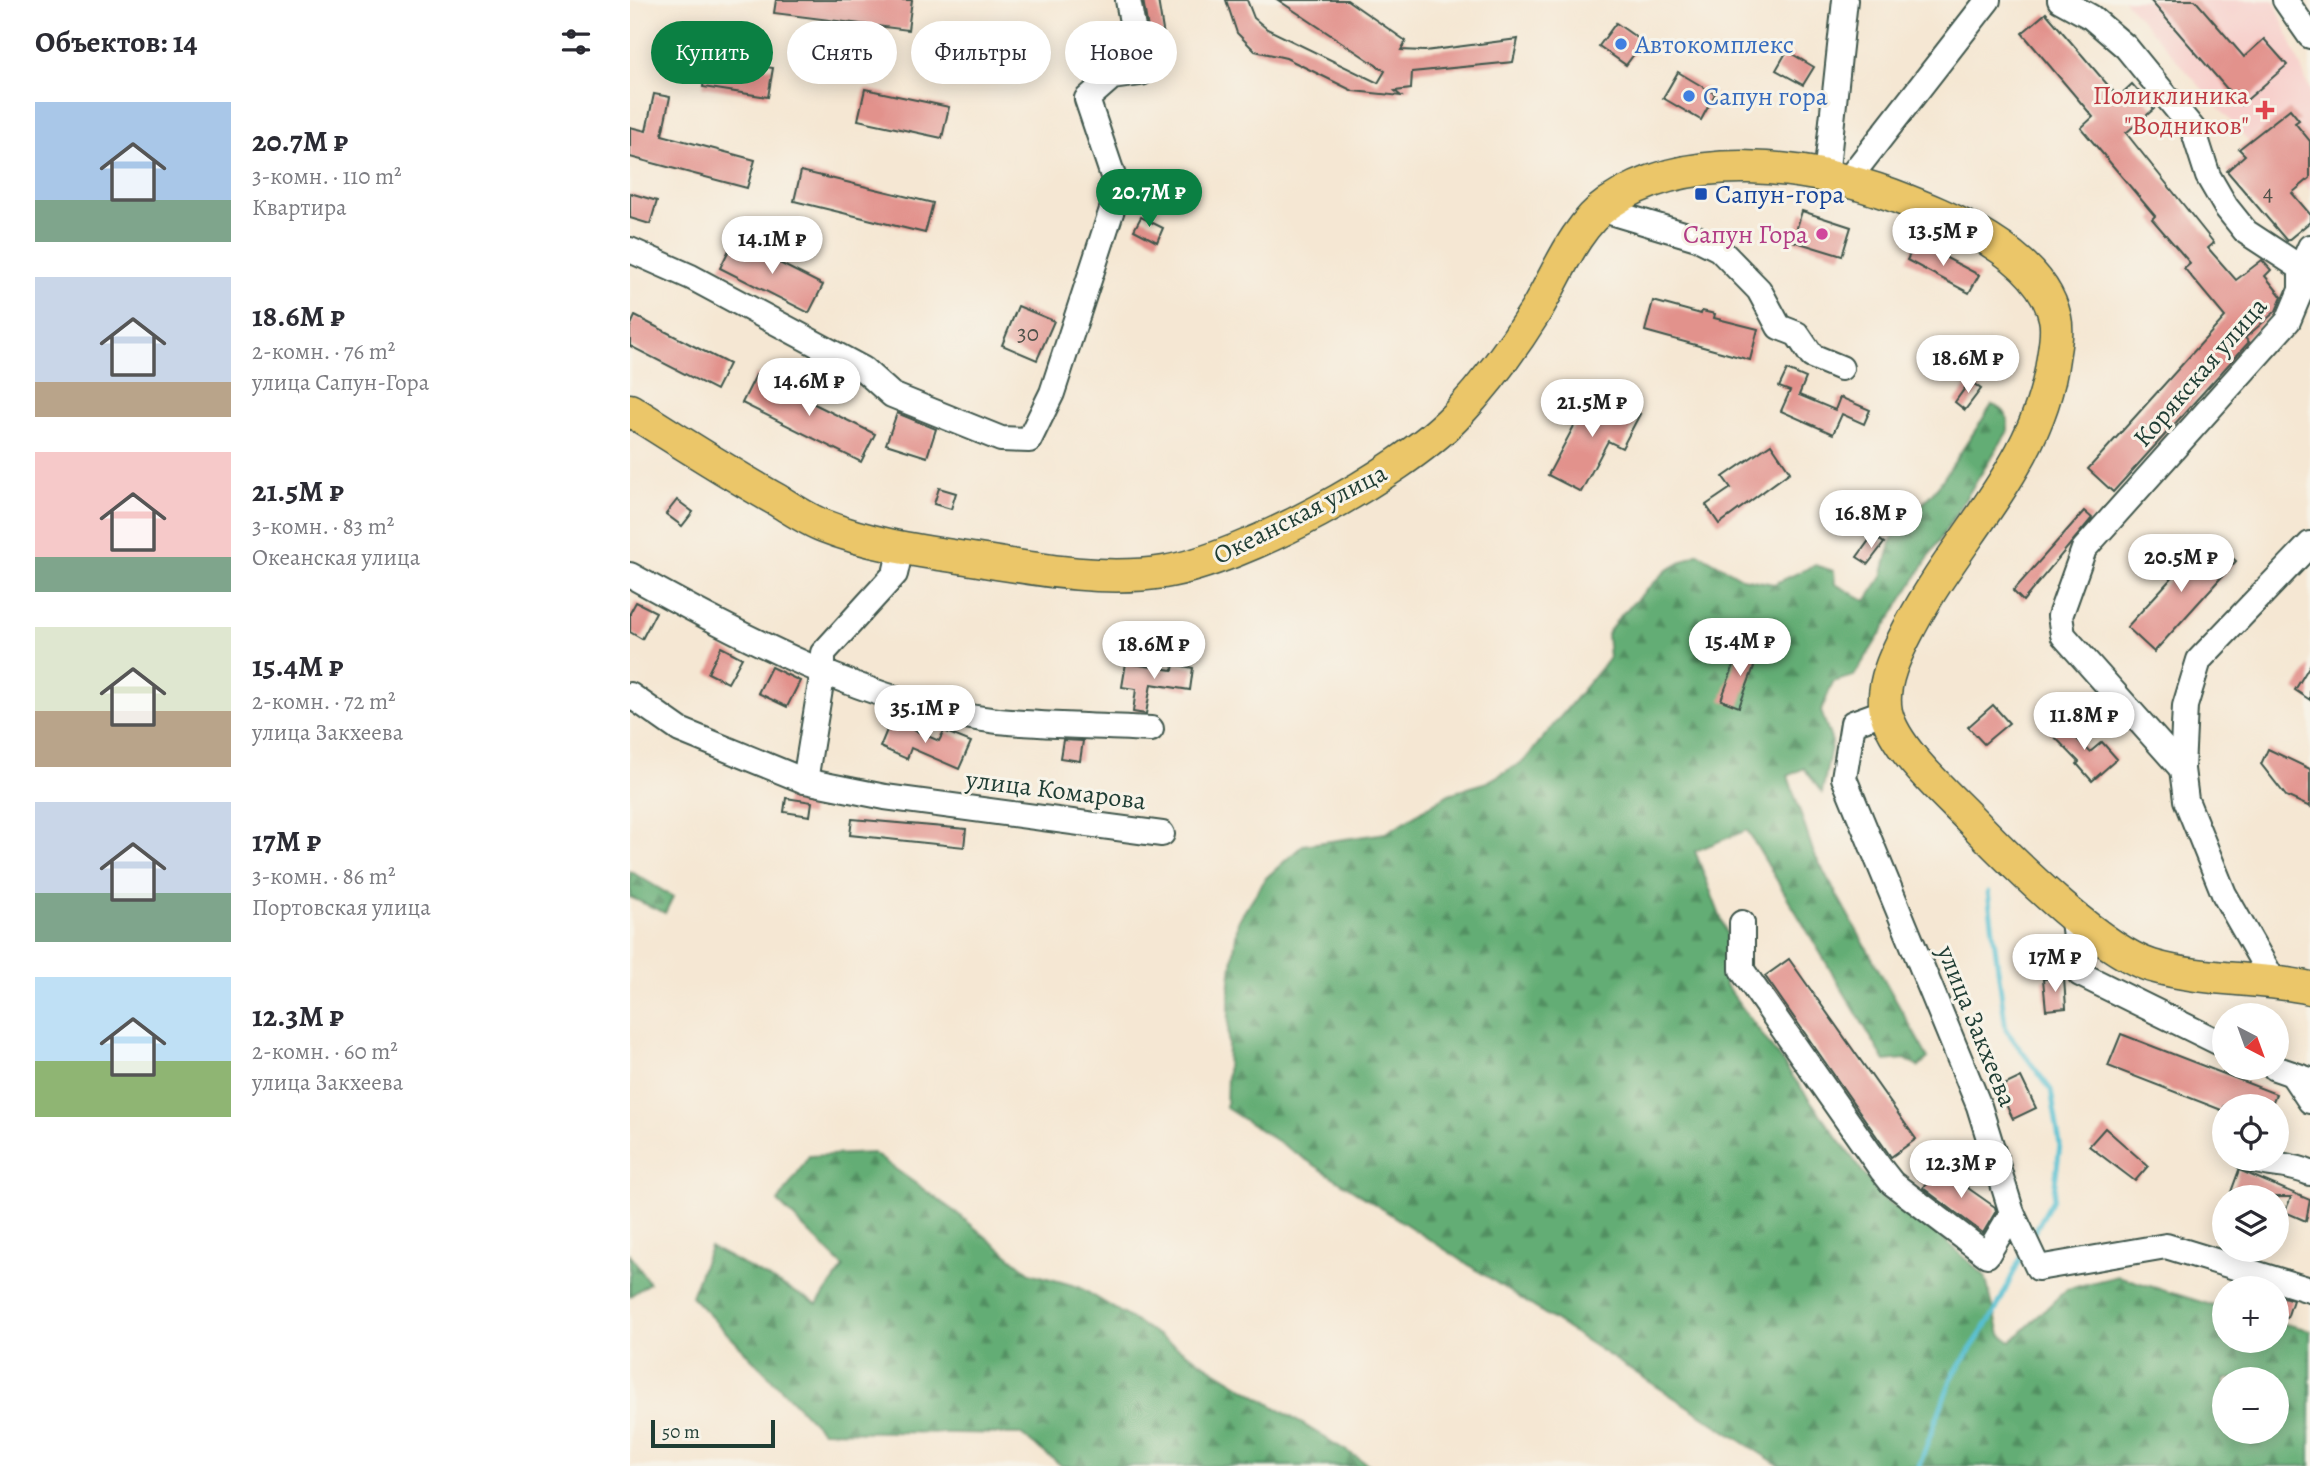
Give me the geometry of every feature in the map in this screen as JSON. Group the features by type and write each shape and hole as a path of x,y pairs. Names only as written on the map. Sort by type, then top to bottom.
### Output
{"main road":[{"path":"1612,201 1673,174 1730,168 1753,167 1836,179 1948,217 2009,254 2046,295 2057,327 2047,398 2034,431 2003,483 1923,603 1891,664 1886,711 1901,741 1923,769 2010,860 2113,945 2147,965 2224,977 2273,980 2310,988"},
{"name":"Океанская улица","path":"630,410 822,526 901,548 1024,567 1101,574 1161,572 1214,559 1319,510 1402,462 1450,423 1490,379 1534,314 1568,252 1612,201"}],"street":[{"path":"630,250 691,277 863,369 892,395 1001,439 1029,440 1052,393 1118,191 1087,99 1112,77 1141,74 1128,0"},
{"path":"1836,179 1844,0"},
{"path":"1836,179 1988,0"},
{"name":"Корякская улица","path":"2060,0 2091,17 2126,47 2193,129 2208,176 2226,208 2246,232 2305,257 2301,290 2288,321 2084,549 2060,615 2063,635 2182,769"},
{"path":"2285,0 2310,36"},
{"path":"1612,201 1719,249 1759,290 1779,327 1797,334 1812,356 1841,368"},
{"path":"2273,980 2224,894 2186,800 2182,769 2185,706 2199,660 2310,544"},
{"path":"804,781 823,671 823,653 895,574 901,548"},
{"path":"630,575 710,619 823,671 898,699 996,721 1151,729"},
{"name":"улица Комарова","path":"630,695 680,730 804,781 885,797 1162,834"},
{"name":"улица Закхеева","path":"1886,711 1853,723 1844,778 1979,1106 2012,1213"},
{"path":"2073,914 2080,974 2212,1039"},
{"path":"1742,923 1742,970 1892,1184 1987,1255 2012,1213"},
{"path":"2292,1074 2310,1101"},
{"path":"2289,1165 2310,1173"},
{"path":"2012,1213 2038,1268 2166,1246 2310,1290"}],"shaded area":[{"name":"Поликлиника \"Водников\"","path":"2124,0 2274,0 2310,90 2310,190 2260,131 2248,141"}],"green space":[{"path":"1992,405 2004,411 2008,431 1854,676 1833,682 1821,711 1832,742 1822,793 1804,768 1788,776 1814,854 1928,1058 1918,1067 1905,1059 1885,1061 1747,830 1695,851 1727,934 1725,984 1881,1197 1945,1240 1985,1276 2000,1334 2011,1342 2067,1289 2118,1276 2212,1305 2212,1353 2289,1353 2289,1325 2310,1330 2310,1466 1780,1466 1226,1108 1230,980 1238,921 1266,878 1303,845 1386,833 1449,794 1487,782 1524,761 1609,658 1607,634 1619,617 1667,570 1698,553 1742,578 1774,584 1815,565 1834,571 1835,584 1866,601 1882,577 1892,539 1939,485"},
{"path":"630,871 673,897 665,913 630,897"},
{"path":"873,1153 958,1214 1030,1273 1079,1287 1371,1466 1062,1466 1020,1434 822,1431 691,1296 710,1247 817,1304 844,1267 778,1202 809,1156"},
{"path":"630,1254 649,1283 630,1296"}],"building":[{"path":"776,0 912,0 908,30 897,29 897,21 837,21 774,13"},
{"path":"1143,0 1158,0 1161,21 1147,21"},
{"path":"1226,0 1247,0 1254,18 1267,29 1378,83 1385,71 1278,0 1347,0 1406,41 1401,50 1425,51 1518,39 1513,62 1412,72 1411,89 1395,91 1401,96 1353,91 1286,58 1255,51 1237,33"},
{"path":"2150,0 2195,0 2244,57 2264,39 2287,65 2241,105"},
{"path":"2046,13 2118,97 2132,84 2154,109 2126,133 2214,243 2208,248 2236,280 2262,260 2271,270 2265,276 2282,297 2276,311 2245,338 2249,342 2113,492 2088,469 2225,317 2184,268 2190,263 2152,219 2155,216 2081,128 2093,117 2022,33"},
{"name":"Автокомплекс","path":"1616,23 1643,42 1626,65 1599,46"},
{"path":"1787,51 1814,67 1803,85 1776,70"},
{"name":"Сапун гора","path":"1678,72 1715,94 1701,120 1663,98"},
{"path":"703,84 770,84 768,97 703,87"},
{"path":"865,89 949,107 942,138 858,120"},
{"path":"654,94 670,97 662,135 755,160 747,188 630,157 630,127 646,131"},
{"path":"2290,109 2299,120 2295,123 2310,141 2310,178 2292,193 2310,214 2310,222 2287,241 2227,171 2245,155 2239,149"},
{"path":"801,171 933,203 925,233 794,201"},
{"path":"630,193 657,201 650,224 630,218"},
{"name":"Сапун Гора","path":"1802,211 1851,227 1842,256 1793,241"},
{"path":"1141,217 1163,228 1157,242 1134,230"},
{"path":"734,240 823,285 809,313 720,268"},
{"path":"1916,242 1979,275 1969,293 1907,260"},
{"path":"1653,301 1701,314 1702,311 1715,314 1714,318 1758,329 1750,360 1645,331"},
{"path":"1018,306 1054,321 1037,360 1002,345"},
{"path":"635,316 729,364 716,390 630,346 630,327"},
{"path":"1787,370 1806,378 1799,395 1835,410 1840,397 1870,410 1864,424 1842,414 1833,434 1781,411 1790,391 1779,387"},
{"path":"756,375 875,434 861,462 742,403"},
{"path":"1970,381 1981,389 1965,410 1955,402"},
{"path":"1593,390 1640,414 1622,448 1608,441 1581,492 1548,475"},
{"path":"897,413 936,429 927,457 886,444"},
{"path":"1771,444 1790,472 1719,524 1706,505 1731,488 1723,477"},
{"path":"939,488 956,493 951,509 934,504"},
{"path":"677,500 693,512 682,526 666,514"},
{"path":"2084,511 2092,518 2023,601 2013,591"},
{"path":"1873,535 1884,543 1868,564 1857,557"},
{"path":"2209,537 2236,561 2154,652 2127,627"},
{"path":"636,602 656,612 642,639 630,632 630,613"},
{"path":"721,647 742,658 728,683 708,673"},
{"path":"1740,649 1758,656 1739,707 1721,700"},
{"path":"1126,663 1173,670 1174,664 1193,668 1190,690 1151,684 1146,714 1133,712 1136,689 1122,687"},
{"path":"2310,665 2310,700 2295,690"},
{"path":"771,667 800,681 787,707 758,693"},
{"path":"1993,705 2009,723 1984,744 1968,727"},
{"path":"891,720 939,741 944,731 971,742 959,769 911,748 907,759 880,747"},
{"path":"2058,720 2090,752 2102,742 2117,759 2092,781 2077,764 2079,762 2048,730"},
{"path":"1063,740 1083,741 1080,761 1060,758"},
{"path":"2268,749 2310,769 2310,807 2286,796 2261,764"},
{"path":"786,798 812,802 810,816 784,812"},
{"path":"852,819 966,829 964,847 850,835"},
{"path":"1789,959 1916,1139 1891,1157 1765,976"},
{"path":"2064,978 2066,1008 2046,1010 2043,979"},
{"path":"2121,1034 2212,1069 2212,1080 2240,1080 2276,1094 2212,1094 2212,1106 2108,1066"},
{"path":"2021,1077 2036,1108 2013,1119 1998,1088"},
{"path":"2105,1128 2148,1166 2135,1181 2089,1146"},
{"path":"1938,1167 1995,1207 1996,1211 1983,1233 1923,1188"},
{"path":"2239,1171 2241,1171 2274,1185 2234,1185"},
{"path":"2289,1191 2310,1200 2306,1221 2289,1214"}],"waterway":[{"path":"1988,892 2006,1030 2051,1090 2060,1145 2053,1199 2035,1231"},
{"path":"1919,1466 1952,1377 1994,1314 2022,1255"}],"place":[{"name":"Автокомплекс","path":"1621,44"},
{"name":"Сапун гора","path":"1689,96"},
{"name":"Поликлиника \"Водников\"","path":"2265,110"},
{"name":"Сапун-гора","path":"1701,194"},
{"name":"Сапун Гора","path":"1822,234"}]}
